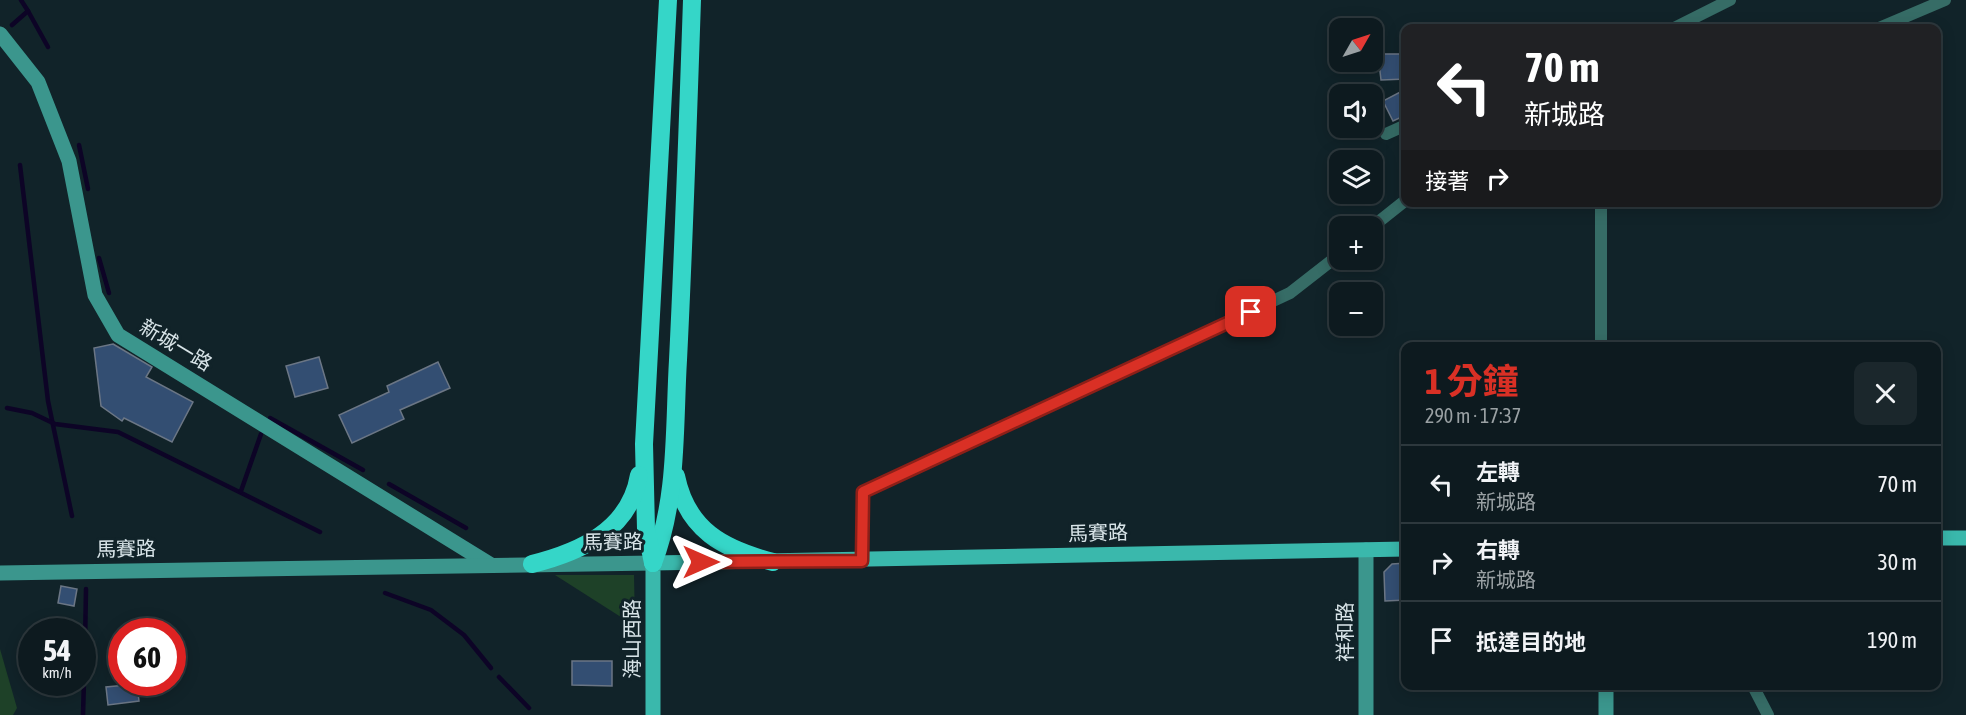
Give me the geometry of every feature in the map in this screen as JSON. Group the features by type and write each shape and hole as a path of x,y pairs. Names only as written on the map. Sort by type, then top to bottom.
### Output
{"highway":[{"path":"653,563 646,529 644,444 668,0"},
{"path":"653,563 668,511 673,459 685,234 692,0"},
{"path":"532,564 562,557 581,548 612,527 630,502 638,480 644,444"},
{"path":"673,459 679,491 694,519 726,546 744,555 773,562"}],"main road":[{"path":"1941,538 1966,538"},
{"name":"馬賽路","path":"653,563 862,561 1171,552 1401,549"},
{"name":"海山西路","path":"653,563 653,715"}],"street":[{"path":"1682,24 1730,0"},
{"path":"1888,24 1945,0"},
{"name":"新城一路","path":"0,34 38,82 69,161 95,295 117,335 491,565"},
{"path":"1386,134 1401,127"},
{"path":"1383,218 1401,204"},
{"path":"1601,207 1601,342"},
{"path":"862,561 863,492 1290,293 1329,263"},
{"name":"祥和路","path":"1366,550 1366,715"},
{"name":"馬賽路","path":"0,573 653,563"},
{"path":"1606,690 1606,715"},
{"path":"1755,690 1768,715"}],"green space":[{"path":"555,575 634,575 635,626"},
{"path":"0,649 17,708 13,715 0,715"}],"building":[{"path":"1383,54 1401,54 1401,79 1381,80"},
{"path":"1401,92 1401,117 1393,121 1383,101"},
{"path":"113,344 152,367 146,377 193,402 172,442 124,418 122,421 101,406 94,348"},
{"path":"319,357 328,388 295,397 286,366"},
{"path":"438,362 450,388 400,410 404,419 352,443 339,415 389,392 387,386"},
{"path":"1401,563 1401,600 1385,601 1384,572 1392,564"},
{"path":"61,586 77,589 74,606 58,603"},
{"path":"572,661 612,661 612,686 572,685"},
{"path":"106,687 108,687 108,696 138,696 139,701 108,705"}],"waterway":[{"path":"12,25 28,11 21,0"},
{"path":"28,11 48,47"},
{"path":"79,145 88,189"},
{"path":"20,165 48,401 72,516"},
{"path":"99,258 109,293"},
{"path":"7,408 32,413 55,424 118,432 320,532"},
{"path":"270,418 363,470"},
{"path":"241,491 261,434"},
{"path":"389,484 466,528"},
{"path":"85,618 86,589"},
{"path":"385,593 431,610 464,635 491,668"},
{"path":"499,677 529,708"},
{"path":"83,715 84,696"}],"route":[{"path":"701,562 862,561 863,492 1251,312"}]}
